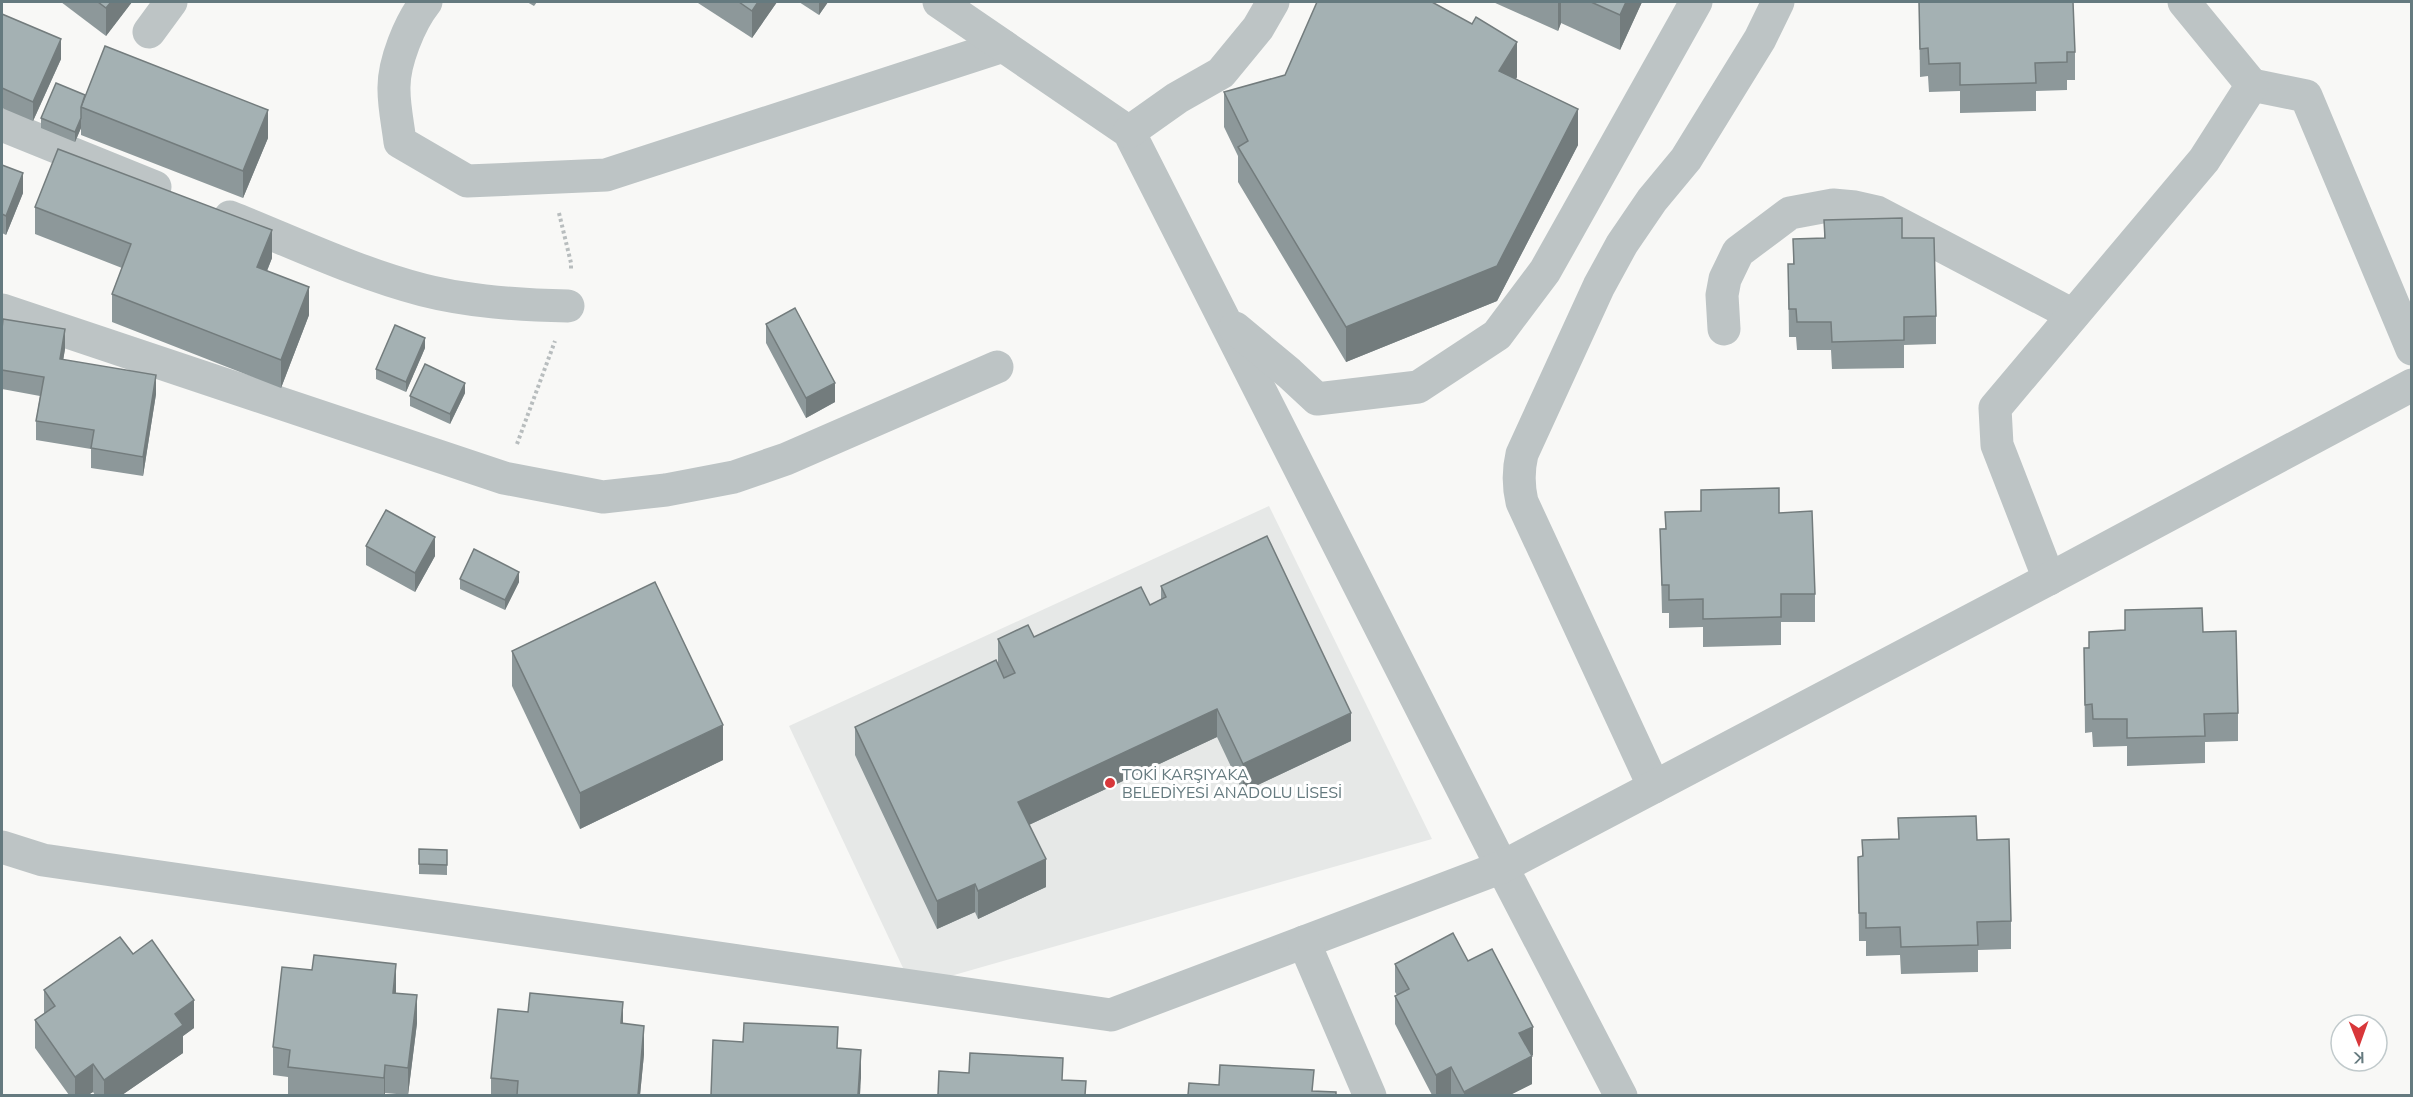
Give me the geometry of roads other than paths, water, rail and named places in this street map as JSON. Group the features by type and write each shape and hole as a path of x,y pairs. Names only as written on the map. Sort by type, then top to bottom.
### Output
{"street":[{"path":"149,32 171,2"},
{"path":"426,2 417,14 401,54 393,88 400,142 467,181 606,175 1003,45"},
{"path":"939,2 1128,132 1502,867 1621,1095"},
{"path":"1128,132 1177,98 1221,73 1258,28 1273,2"},
{"path":"1224,319 1317,399 1418,387 1497,335 1545,271 1696,2"},
{"path":"1654,787 1522,502 1518,486 1518,469 1522,454 1599,286 1622,244 1652,200 1686,159 1760,39 1778,2"},
{"path":"2184,2 2252,85 2306,96 2412,349"},
{"path":"2049,579 1997,445 1995,408 2204,160 2252,85"},
{"path":"2,125 372,274 422,290 474,300 521,305 568,306"},
{"path":"1724,329 1721,312 1724,287 1738,252 1791,213 1833,205 1877,212 2073,315"},
{"path":"2,310 504,478 603,497 666,490 734,477 786,459 997,367"},
{"path":"2,847 54,862 1111,1015 1502,867 2412,386"},
{"path":"1304,942 1370,1095"}],"place":[{"name":"TOKİ KARŞIYAKA BELEDİYESİ ANADOLU LİSESİ","path":"1110,783"}]}
